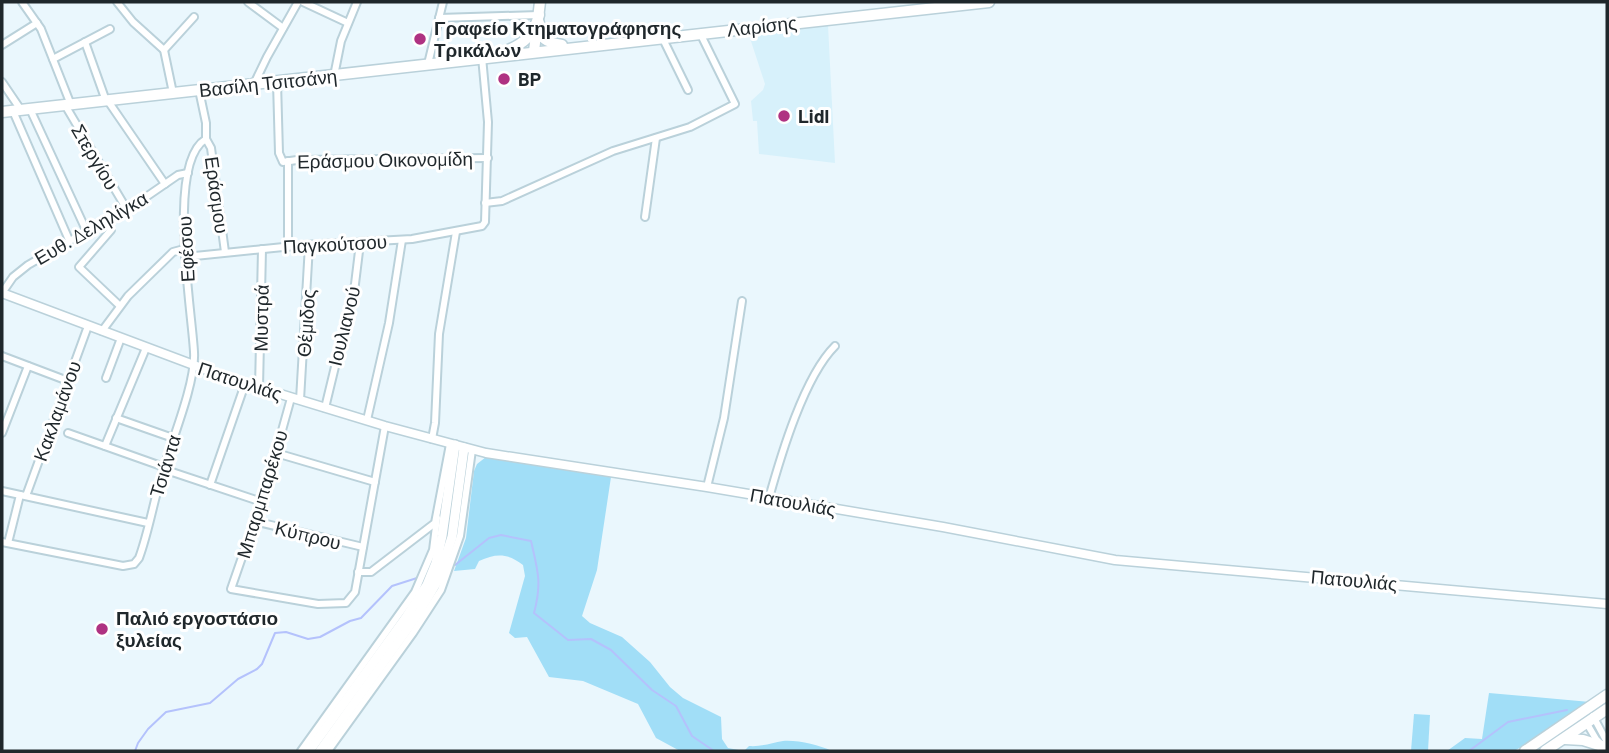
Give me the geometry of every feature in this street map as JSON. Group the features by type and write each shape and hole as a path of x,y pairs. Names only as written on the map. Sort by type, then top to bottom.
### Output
{"main road":[{"path":"534,51 540,2"},
{"name":"Λαρίσης","path":"534,51 989,2"},
{"path":"539,15 540,36 543,40 573,47"},
{"path":"486,57 507,51 528,40 539,15"},
{"name":"Βασίλη Τσιτσάνη","path":"16,110 334,76 534,51"},
{"path":"309,751 427,585 436,563 460,447"},
{"path":"320,751 418,614 438,580 452,537 460,447"},
{"path":"1525,751 1607,695"},
{"path":"1545,751 1607,709"},
{"path":"1564,739 1583,740 1606,746"}],"street":[{"name":"Στεργίου","path":"22,2 37,23 53,59 68,105 126,208"},
{"path":"117,2 133,22 164,50 173,93"},
{"path":"248,2 283,28"},
{"path":"254,84 283,28 301,2 348,23"},
{"path":"334,76 338,51 357,2"},
{"path":"428,64 443,2"},
{"path":"439,18 539,15"},
{"path":"164,50 194,17"},
{"path":"2,45 37,23"},
{"path":"53,59 110,29"},
{"path":"486,57 488,158 485,203 502,201 606,153 690,127 735,104 700,33"},
{"path":"662,37 688,90"},
{"path":"85,42 107,101 166,184"},
{"path":"2,82 86,230"},
{"path":"277,82 280,156 286,162 288,247"},
{"name":"Εράσμου","path":"200,90 225,252"},
{"path":"16,110 69,240"},
{"path":"645,217 656,138"},
{"name":"Εφέσου","path":"194,366 185,253 184,199 188,173 198,147 206,139"},
{"name":"Εράσμου Οικονομίδη","path":"286,162 488,158"},
{"name":"Ευθ. Δεληλίγκα","path":"2,293 19,271 180,174 188,173"},
{"name":"Παγκούτσου","path":"185,253 402,240 456,232 484,224 485,203"},
{"path":"111,230 79,267 120,306"},
{"path":"432,439 439,334 456,232"},
{"path":"367,420 389,323 402,240"},
{"name":"Ιουλιανού","path":"324,408 355,284 360,243"},
{"name":"Θέμιδος","path":"295,399 309,245"},
{"name":"Μυστρά","path":"260,388 262,249"},
{"path":"102,331 120,306 173,252 185,253"},
{"name":"Πατουλιάς","path":"2,293 244,384 460,447 707,487 1115,560 1607,604"},
{"path":"707,487 724,418 742,301"},
{"name":"Κακλαμάνου","path":"5,542 88,326"},
{"path":"106,378 121,338"},
{"path":"769,498 789,433 815,372 835,346"},
{"path":"105,446 146,348"},
{"path":"2,356 68,381"},
{"path":"2,431 28,366"},
{"name":"Τσιάντα","path":"5,542 123,566 134,564 140,556 194,366"},
{"path":"210,485 244,384"},
{"name":"Μπαρμπαρέκου","path":"295,399 231,589 336,605 346,603 353,596 358,572"},
{"path":"116,418 173,438"},
{"path":"385,426 358,572 367,573 373,570 430,528 437,518"},
{"path":"68,433 262,502"},
{"path":"302,751 415,592 430,559 437,518 460,447"},
{"path":"328,751 441,590 459,543 460,447"},
{"path":"276,453 375,482"},
{"path":"2,491 148,523"},
{"name":"Κύπρου","path":"254,521 363,547"},
{"path":"1585,712 1606,746"}],"shaded area":[{"path":"828,25 835,163 759,154 757,121 753,121 751,101 763,90 765,84 748,32"},
{"path":"486,457 611,477 597,570 582,616 590,623 622,637 650,662 670,687 683,698 721,717 722,739 728,748 744,751 680,751 656,738 638,704 583,681 549,677 527,637 515,638 509,633 525,576 523,565 518,561 507,556 496,556 479,561 475,569 454,571 466,538 474,471 477,464"},
{"path":"1489,693 1590,702 1514,751 1447,751 1465,738 1482,739"},
{"path":"1414,714 1430,715 1428,751 1411,751"},
{"path":"789,741 808,743 832,751 744,751 749,746"}],"waterway":[{"path":"455,565 489,538 501,535 531,541 538,577 534,613 568,640 591,639 611,650 652,690 676,706 692,736 714,751"},
{"path":"135,751 148,729 166,712 210,703 238,679 257,669 262,664 275,633 286,632 308,639 320,637 361,618 392,586 417,578"},
{"path":"1469,751 1508,722 1567,710"}],"place":[{"name":"Γραφείο Κτηματογράφησης Τρικάλων","path":"420,39"},
{"name":"BP","path":"504,79"},
{"name":"Lidl","path":"784,116"},
{"name":"Παλιό εργοστάσιο ξυλείας","path":"102,629"}]}
